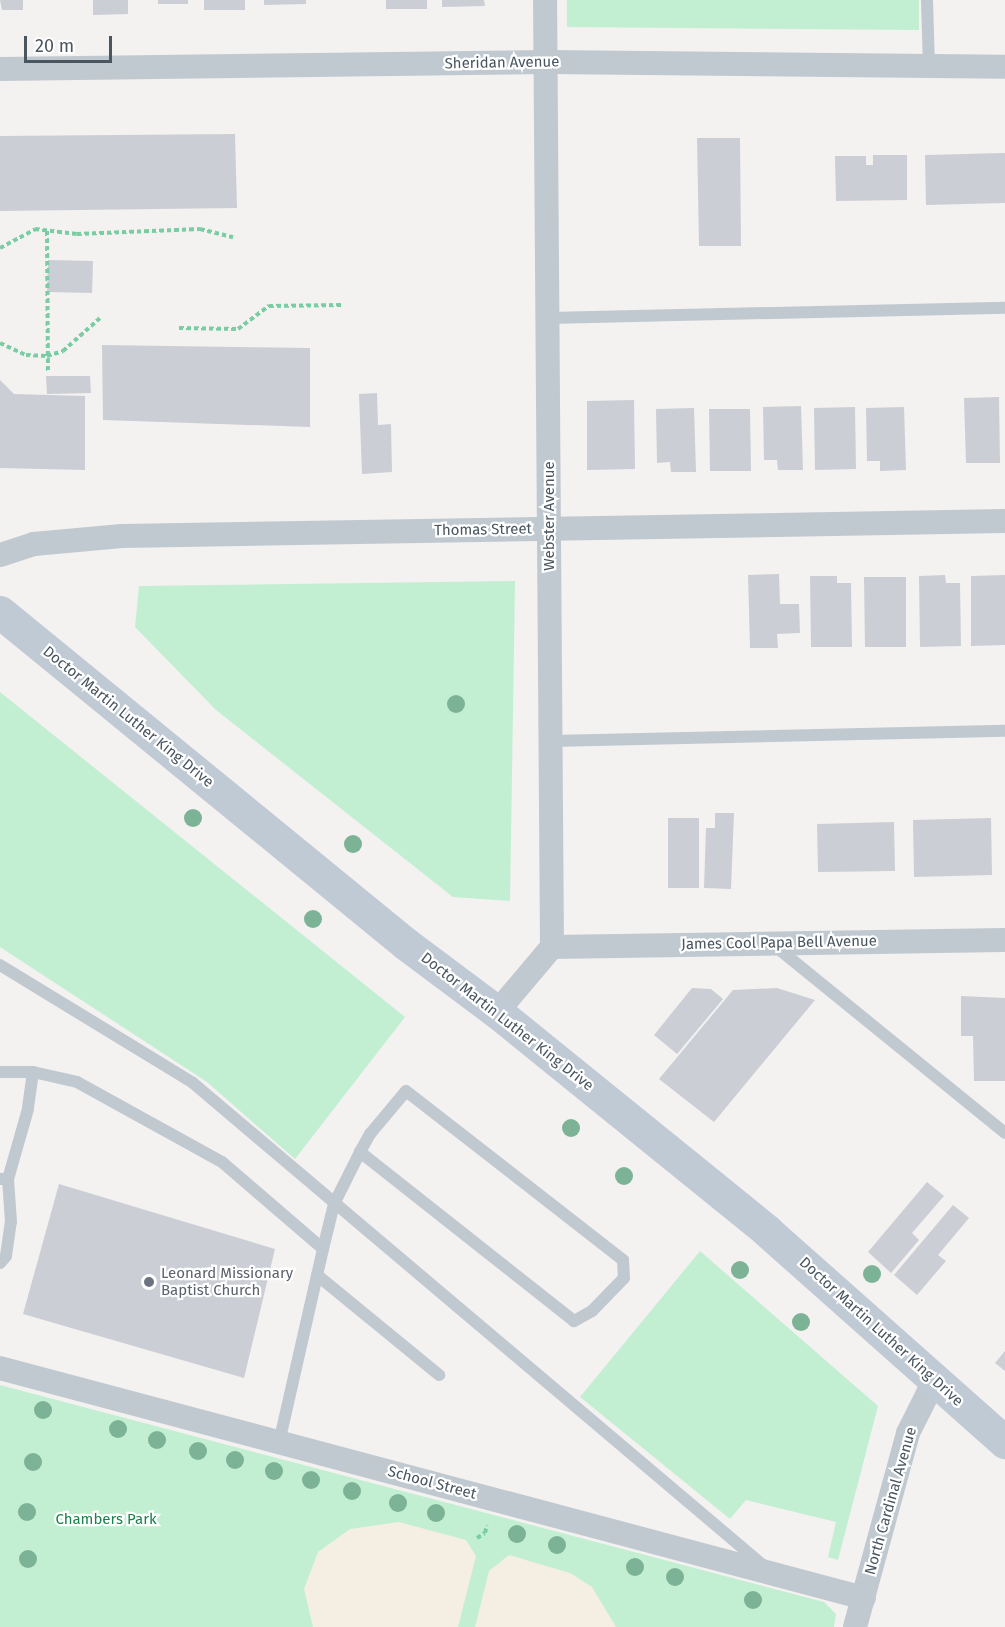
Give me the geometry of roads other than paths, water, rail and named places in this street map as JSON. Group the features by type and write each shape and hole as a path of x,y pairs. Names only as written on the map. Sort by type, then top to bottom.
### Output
{"main road":[{"name":"Doctor Martin Luther King Drive","path":"0,612 406,944 496,1012 767,1231 1005,1442"}],"street":[{"name":"Webster Avenue","path":"545,0 548,62 552,947"},
{"name":"Sheridan Avenue","path":"0,69 548,62 1005,67"},
{"name":"Thomas Street","path":"0,555 34,544 122,536 1005,521"},
{"name":"James Cool Papa Bell Avenue","path":"552,947 1005,940"},
{"path":"496,1012 552,947"},
{"name":"School Street","path":"0,1368 864,1598"},
{"name":"North Cardinal Avenue","path":"855,1627 908,1433 935,1379"}],"lane":[{"path":"927,0 928,67"},
{"path":"549,318 1005,308"},
{"path":"551,741 1005,731"},
{"path":"772,944 1005,1133"},
{"path":"0,965 192,1083 774,1574"},
{"path":"0,1072 33,1072 77,1082 222,1162 324,1248"},
{"path":"0,1263 6,1256 11,1222 4,1179 28,1109 33,1072"},
{"path":"279,1442 334,1204 360,1152 370,1134 406,1091 623,1260 624,1278 592,1311 574,1321 360,1152"},
{"path":"317,1275 439,1375"}],"place":[{"name":"Leonard Missionary Baptist Church","path":"149,1282"}],"park label":[{"name":"Chambers Park","path":"106,1520"}]}
